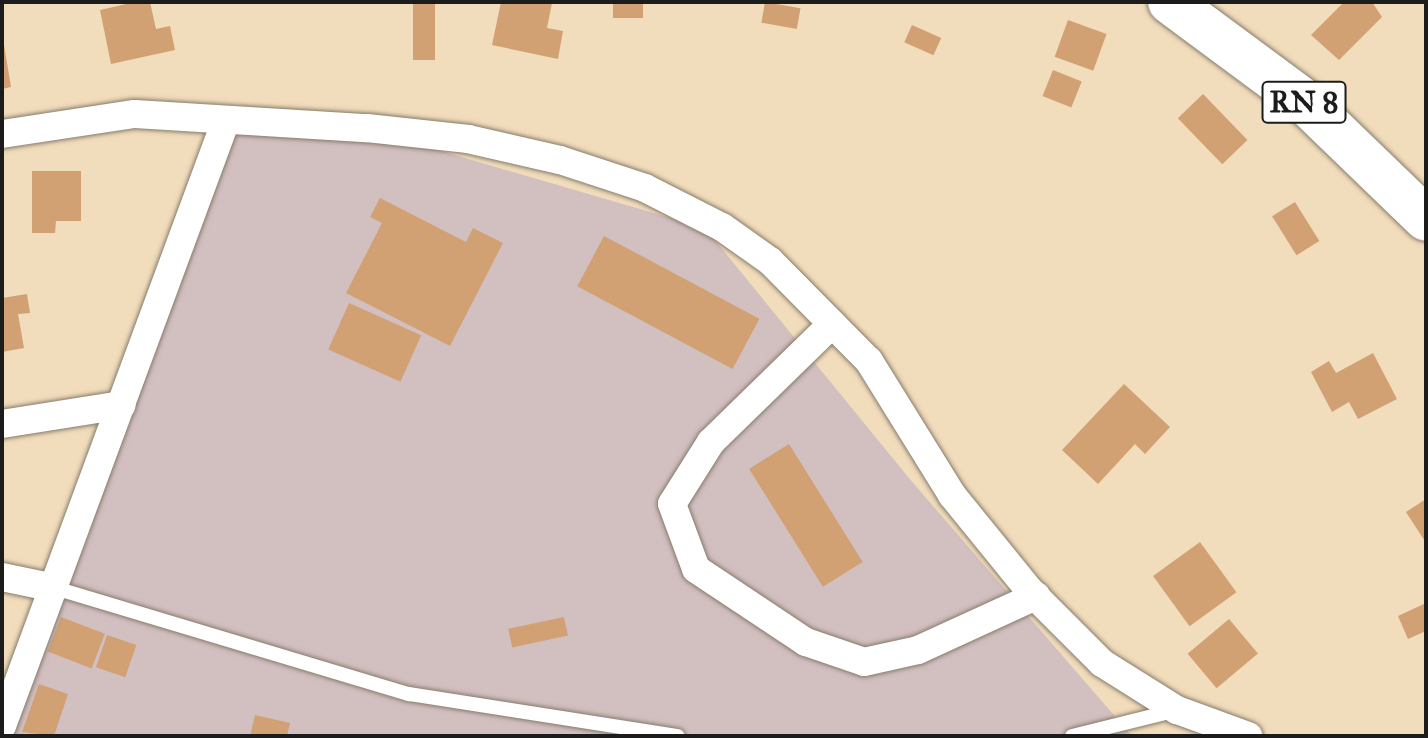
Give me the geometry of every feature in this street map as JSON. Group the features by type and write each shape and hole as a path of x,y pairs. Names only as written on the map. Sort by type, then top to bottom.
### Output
{"main road":[{"name":"RN 8","path":"1170,2 1305,102 1426,219"}],"street":[{"path":"2,134 135,114 226,120 468,139 631,183 722,227 770,261 869,361 952,495 1036,596 1102,663 1177,710 1248,736"},
{"path":"2,726 226,120"},
{"path":"832,324 711,442 672,504 696,569 806,642 864,662 918,650 1036,596"},
{"path":"2,424 122,405"},
{"path":"2,577 55,588"}],"lane":[{"path":"55,588 409,694 678,736"},
{"path":"1072,736 1177,710"}],"shaded area":[{"path":"236,130 417,144 705,228 908,477 1132,736 2,736"}],"building":[{"path":"150,2 156,29 170,26 175,50 111,64 100,10"},
{"path":"413,2 435,2 435,60 413,60"},
{"path":"501,2 552,3 547,28 563,31 558,59 492,45"},
{"path":"613,2 643,2 643,18 613,18"},
{"path":"765,2 800,8 797,29 761,23"},
{"path":"1344,2 1372,2 1382,17 1339,60 1311,35"},
{"path":"1068,20 1107,34 1093,71 1055,57"},
{"path":"912,25 941,38 934,55 904,42"},
{"path":"2,46 11,87 2,89"},
{"path":"1053,70 1082,82 1071,108 1043,96"},
{"path":"1203,94 1247,140 1222,164 1178,118"},
{"path":"32,171 81,171 81,221 56,221 55,233 32,233"},
{"path":"380,198 466,242 473,228 503,243 450,346 346,293 382,223 370,217"},
{"path":"1295,202 1319,241 1296,255 1272,216"},
{"path":"604,236 759,319 733,369 577,286"},
{"path":"27,294 30,313 18,314 24,348 2,352 2,298"},
{"path":"349,303 421,335 400,382 328,350"},
{"path":"1373,353 1397,399 1358,419 1349,402 1332,412 1311,372 1329,361 1336,373"},
{"path":"1124,384 1170,427 1145,454 1135,444 1098,484 1062,450"},
{"path":"789,444 863,562 823,587 749,469"},
{"path":"1426,499 1426,543 1406,512"},
{"path":"1200,542 1236,592 1190,626 1153,576"},
{"path":"1426,603 1426,631 1408,639 1398,616"},
{"path":"61,617 105,634 92,668 48,652"},
{"path":"564,617 568,636 512,647 508,629"},
{"path":"1229,619 1258,653 1217,688 1188,654"},
{"path":"107,635 136,645 125,677 96,667"},
{"path":"39,684 68,694 54,736 22,732"},
{"path":"255,715 290,723 287,736 250,736"}]}
